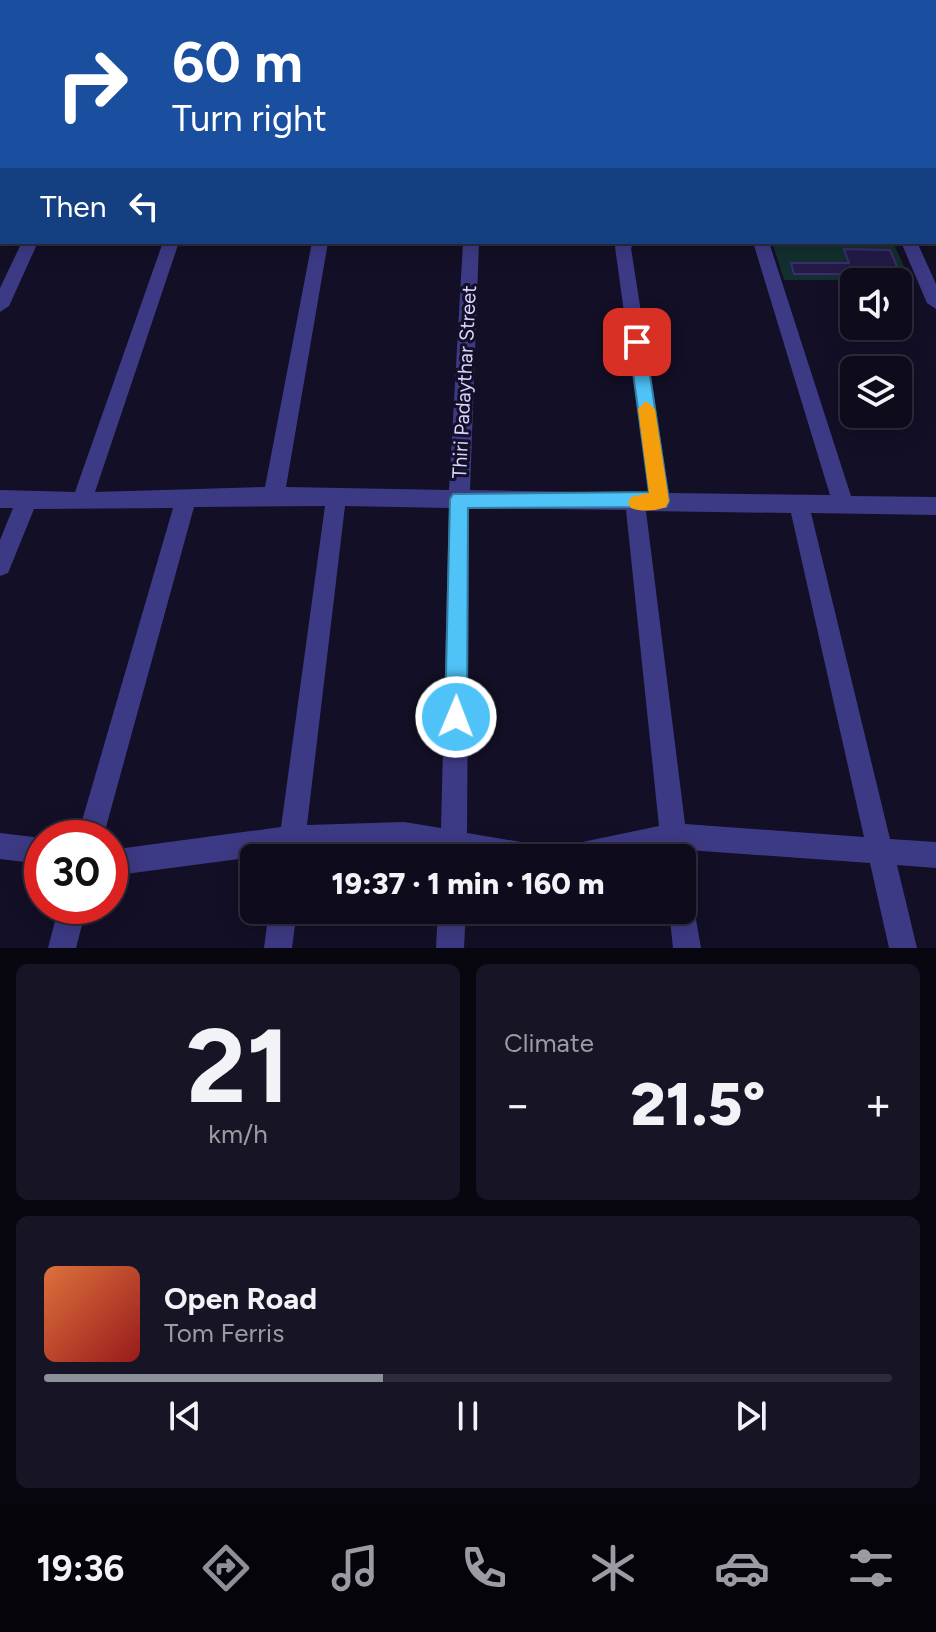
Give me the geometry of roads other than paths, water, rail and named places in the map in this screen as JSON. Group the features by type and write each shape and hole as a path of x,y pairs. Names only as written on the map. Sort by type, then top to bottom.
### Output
{"street":[{"path":"0,306 29,244"},
{"path":"82,501 170,244"},
{"path":"274,496 320,244"},
{"name":"Thiri Padaythar Street","path":"454,844 459,499 471,244"},
{"path":"625,244 623,247 660,501"},
{"path":"762,244 843,504"},
{"path":"910,244 936,303"},
{"path":"95,820 187,496"},
{"path":"0,499 82,501 274,496 936,506"},
{"path":"292,844 336,497"},
{"path":"0,566 27,500"},
{"path":"635,503 675,844"},
{"path":"799,504 903,948"},
{"path":"331,844 404,835 434,844"},
{"path":"0,846 24,849"},
{"path":"696,847 880,850 936,855"},
{"path":"128,862 240,853"},
{"path":"62,948 68,924"},
{"path":"278,948 281,924"},
{"path":"450,948 451,924"},
{"path":"684,924 687,948"}]}
